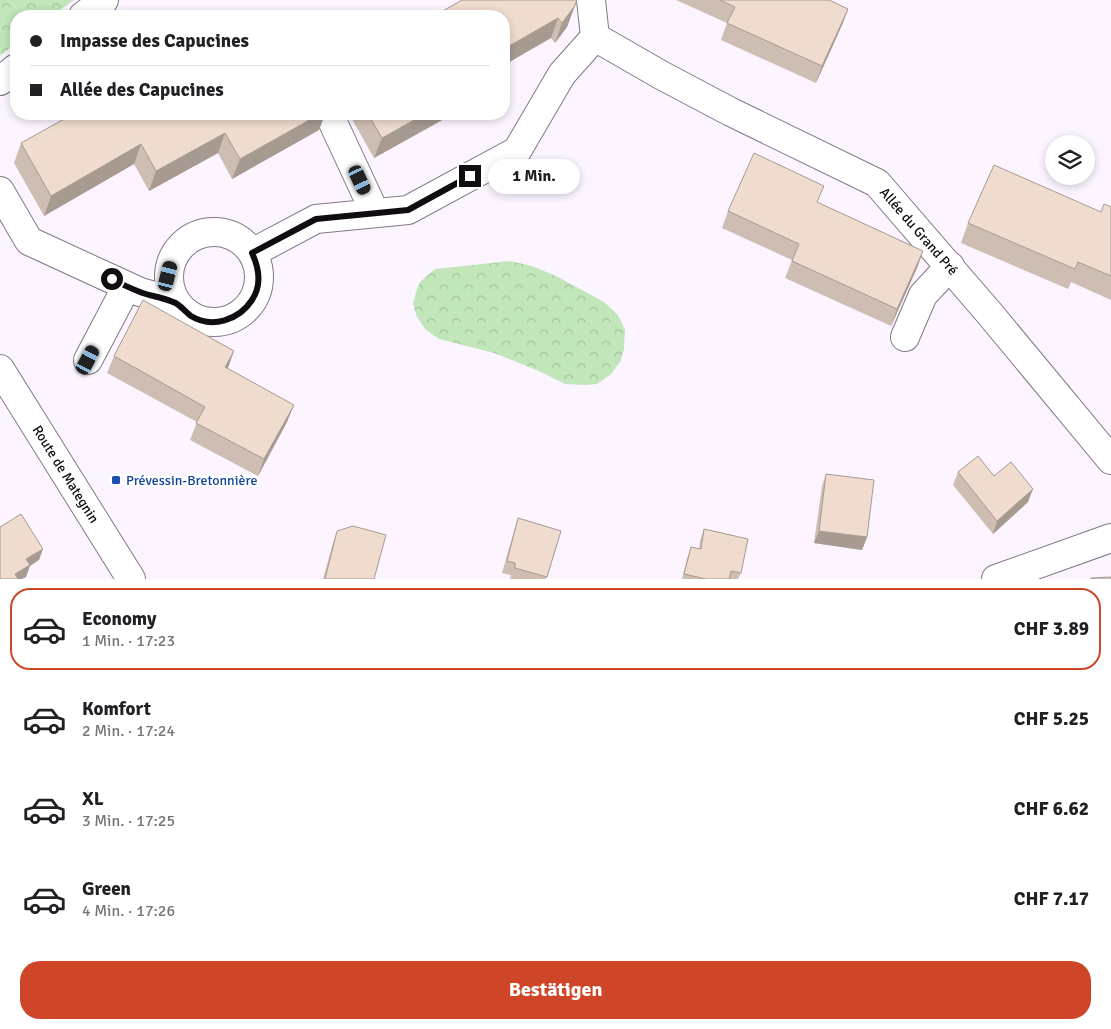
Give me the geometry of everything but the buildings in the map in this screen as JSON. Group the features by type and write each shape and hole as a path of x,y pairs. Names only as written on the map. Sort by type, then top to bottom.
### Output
{"street":[{"path":"91,10 104,0"},
{"path":"252,253 316,219 408,210 516,151 562,74 595,37 591,0"},
{"name":"Allée du Grand Pré","path":"595,37 731,112 877,183 950,266 1111,460"},
{"path":"332,120 375,213"},
{"path":"0,191 29,241 140,292 175,302 193,317 209,322 224,321 239,315 255,295 259,280 257,264 252,253 241,241 227,234 212,232 195,236 182,244 173,257 168,276 175,302"},
{"path":"905,337 923,295 950,266"},
{"path":"88,360 126,286"},
{"name":"Route de Mategnin","path":"0,369 131,579"},
{"path":"996,579 1111,538"}],"green space":[{"path":"0,0 74,0 60,10 10,10 10,48 0,56"},
{"path":"510,261 532,266 556,276 604,302 618,315 625,330 624,349 620,362 611,374 597,384 565,384 539,371 494,353 439,339 425,329 417,317 413,304 420,282 435,269"}],"place":[{"name":"Prévessin-Bretonnière","path":"116,480"}],"route":[{"path":"112,279 140,292 175,302 193,317 209,322 224,321 239,315 255,295 259,280 257,264 252,253 316,219 408,210 470,176"}]}
